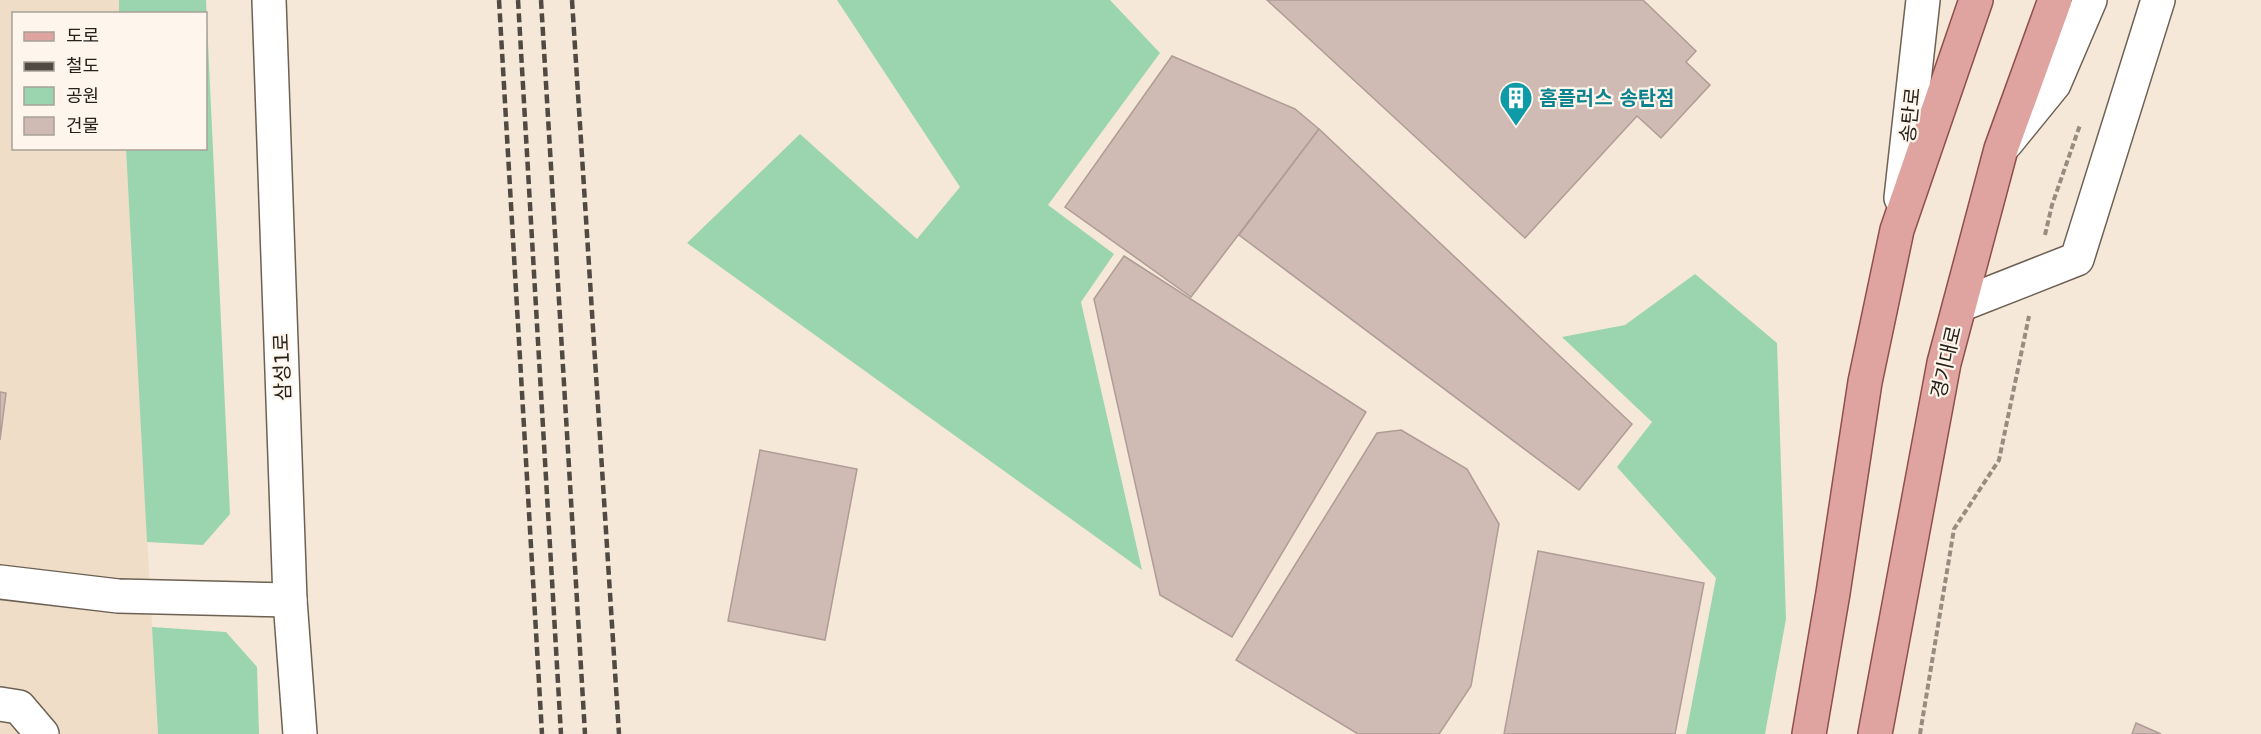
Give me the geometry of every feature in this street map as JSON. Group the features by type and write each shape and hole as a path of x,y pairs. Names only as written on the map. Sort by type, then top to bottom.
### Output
{"main road":[{"path":"1809,734 1865,382 1897,230 1976,0"},
{"name":"경기대로","path":"1875,734 1944,363 2001,149 2055,0"}],"street":[{"name":"삼성1로","path":"269,0 290,600 300,734"},
{"name":"송탄로","path":"1897,230 1923,0"},
{"path":"2001,149 2054,84 2090,0"},
{"path":"1960,305 2077,260 2158,0"},
{"path":"0,582 118,596 290,600"},
{"path":"0,704 19,707 42,734"}],"path":[{"path":"1920,734 1954,529 1999,460 2052,205 2082,119"}],"shaded area":[{"path":"0,0 119,0 119,12 12,12 12,150 126,150 158,734 0,734"}],"green space":[{"path":"119,0 206,0 207,12 119,12"},
{"path":"837,0 1110,0 1160,53 1048,205 1114,254 1081,302 1142,570 687,243 800,134 917,239 960,187"},
{"path":"207,21 230,514 203,545 147,542 126,150 207,150"},
{"path":"1695,274 1777,343 1786,619 1765,734 1686,734 1716,578 1617,467 1652,422 1562,337 1625,325"},
{"path":"152,627 226,632 257,667 259,734 158,734"}],"building":[{"name":"홈플러스 송탄점","path":"1267,0 1643,0 1696,51 1686,62 1710,85 1661,138 1637,116 1525,238"},
{"path":"1172,56 1295,109 1319,129 1191,297 1065,207"},
{"path":"1319,129 1632,424 1579,490 1239,235"},
{"path":"1124,256 1366,412 1232,637 1160,595 1094,299"},
{"path":"0,392 6,393 0,440"},
{"path":"1401,430 1467,469 1499,524 1471,686 1439,734 1358,734 1236,660 1377,433"},
{"path":"760,450 857,469 825,640 728,621"},
{"path":"1538,551 1704,583 1675,734 1504,734"},
{"path":"2136,723 2161,734 2132,734"}],"railway":[{"path":"499,0 542,734"},
{"path":"518,0 561,734"},
{"path":"541,0 585,734"},
{"path":"572,0 619,734"}],"place":[{"name":"홈플러스 송탄점","path":"1516,127"}]}
